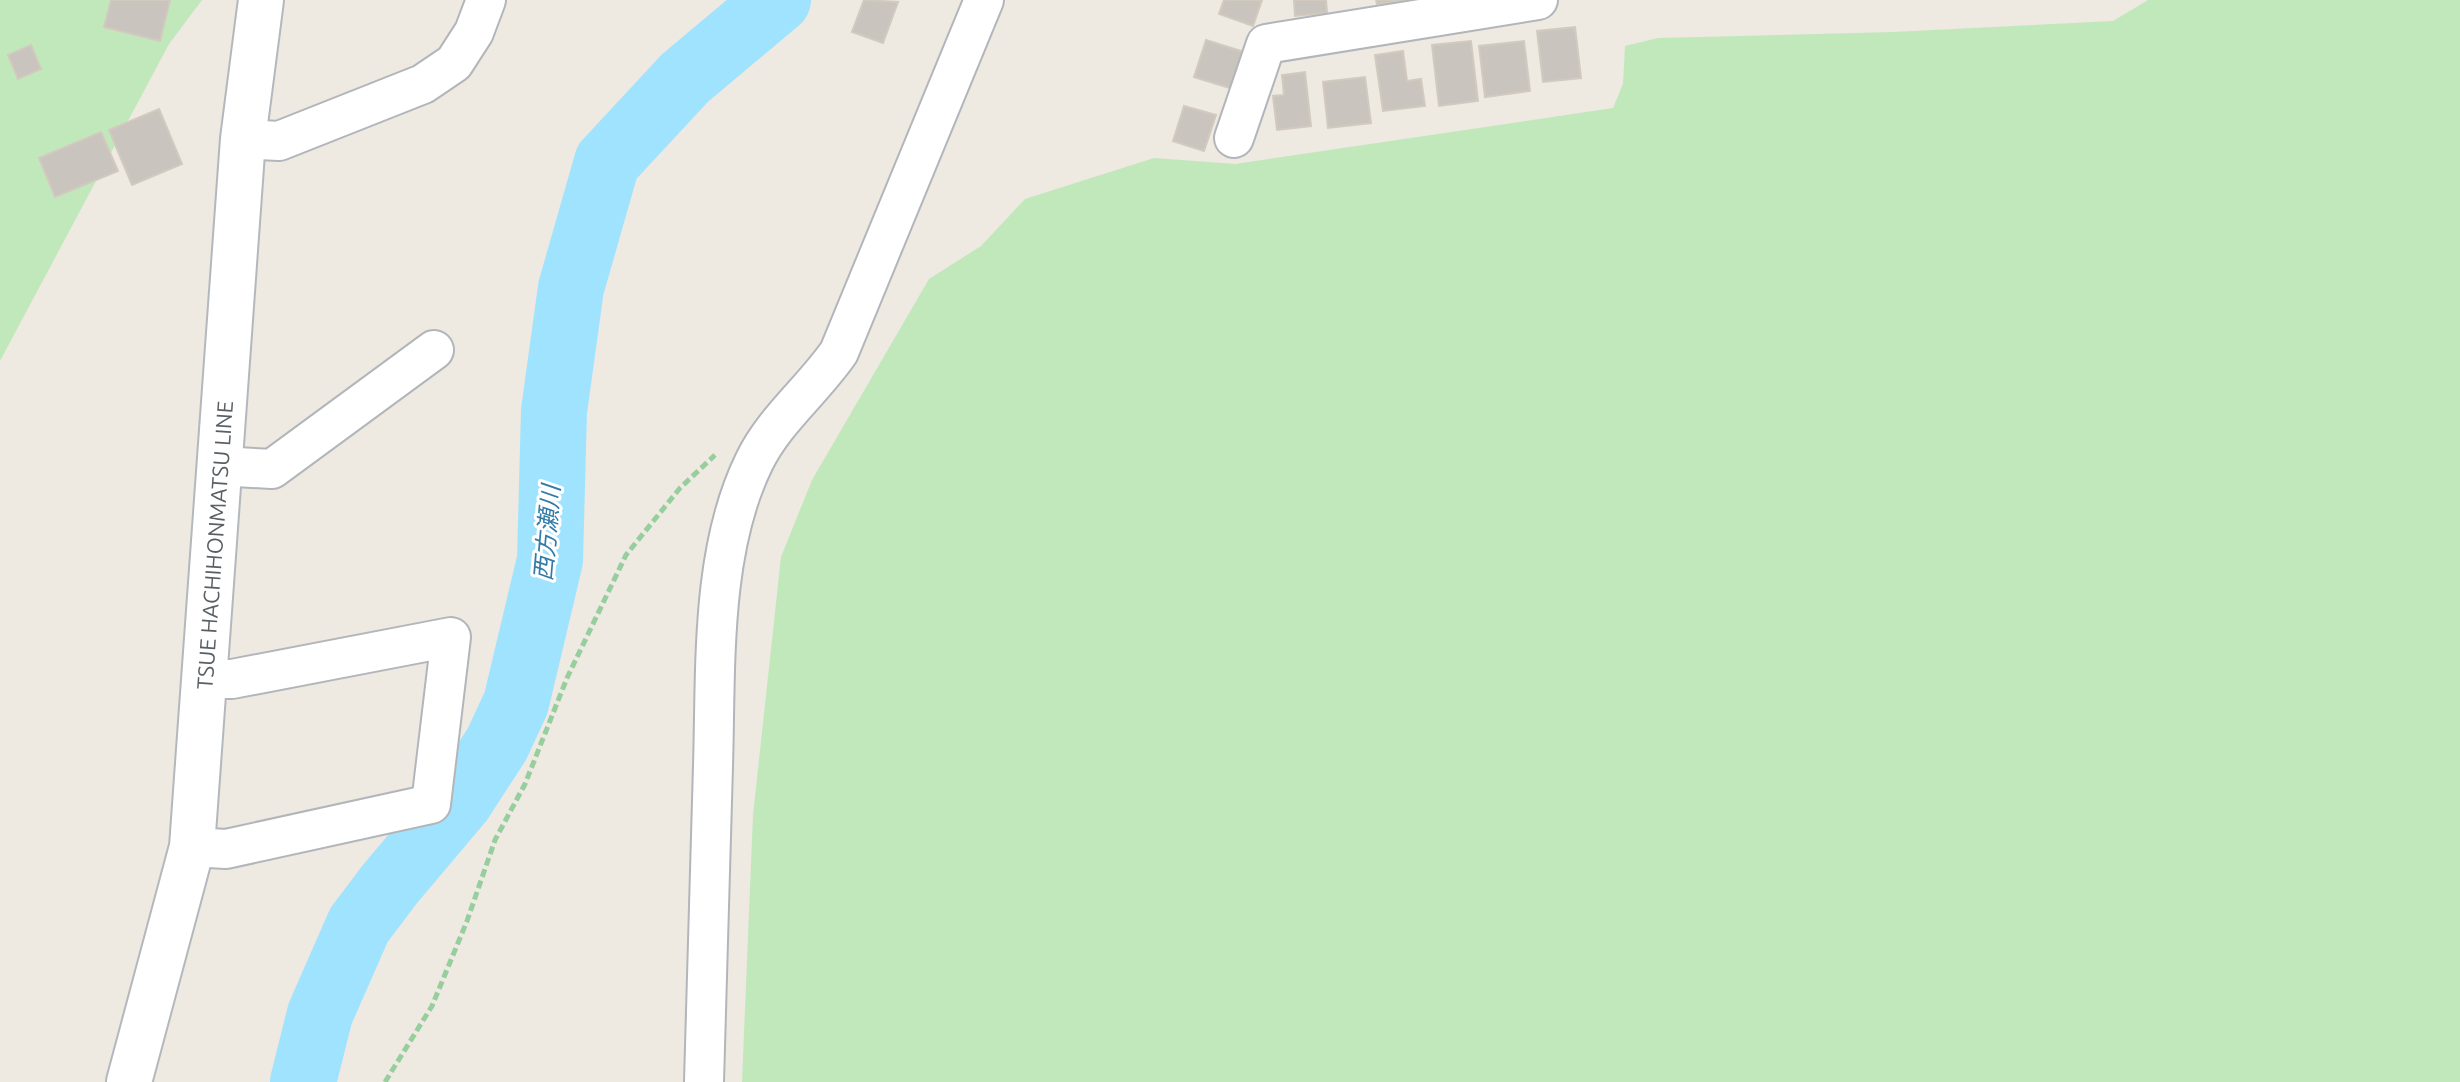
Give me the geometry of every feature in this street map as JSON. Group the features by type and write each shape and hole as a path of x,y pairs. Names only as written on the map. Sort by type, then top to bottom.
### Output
{"main road":[{"name":"TSUE HACHIHONMATSU LINE","path":"129,1082 192,847 243,139 261,0"}],"street":[{"path":"243,139 279,141 423,84 454,63 474,32 486,0"},
{"path":"704,1082 717,617 732,523 754,462 775,428 820,379 839,352 984,0"},
{"path":"1234,138 1266,44 1350,15 1538,0"},
{"path":"218,466 272,469 434,350"},
{"path":"192,847 226,849 431,804 451,637 232,679 205,679"}],"path":[{"path":"385,1082 432,1006 467,921 495,840 525,784 567,678 626,555 680,488 723,447"}],"green space":[{"path":"0,0 202,0 169,44 0,361"},
{"path":"2148,0 2460,0 2460,1082 742,1082 753,815 781,557 812,480 929,279 981,246 1025,199 1154,158 1235,164 1613,108 1623,84 1625,46 1658,38 1893,32 2113,21"}],"building":[{"path":"111,0 170,0 160,41 104,27"},
{"path":"864,0 898,2 883,43 852,32"},
{"path":"1224,0 1262,0 1253,26 1219,14"},
{"path":"1294,0 1326,0 1327,13 1295,16"},
{"path":"1376,0 1410,0 1377,4"},
{"path":"1575,27 1581,78 1543,82 1537,31"},
{"path":"1206,40 1244,52 1233,89 1194,77"},
{"path":"1471,41 1478,101 1439,106 1432,45"},
{"path":"1524,41 1530,91 1485,97 1479,46"},
{"path":"31,45 41,69 18,79 8,55"},
{"path":"1403,51 1407,81 1421,79 1425,106 1383,111 1375,55"},
{"path":"1305,72 1311,126 1277,130 1273,96 1284,95 1282,75"},
{"path":"1365,77 1371,123 1328,128 1323,82"},
{"path":"1184,106 1216,115 1204,151 1173,141"},
{"path":"159,109 182,164 132,185 109,130"},
{"path":"101,132 118,171 55,197 39,158"}],"waterway":[{"name":"西方瀬川","path":"303,1082 320,1014 359,925 460,801 497,744 516,703 550,560 554,411 571,288 607,162 685,78 778,0"}]}
